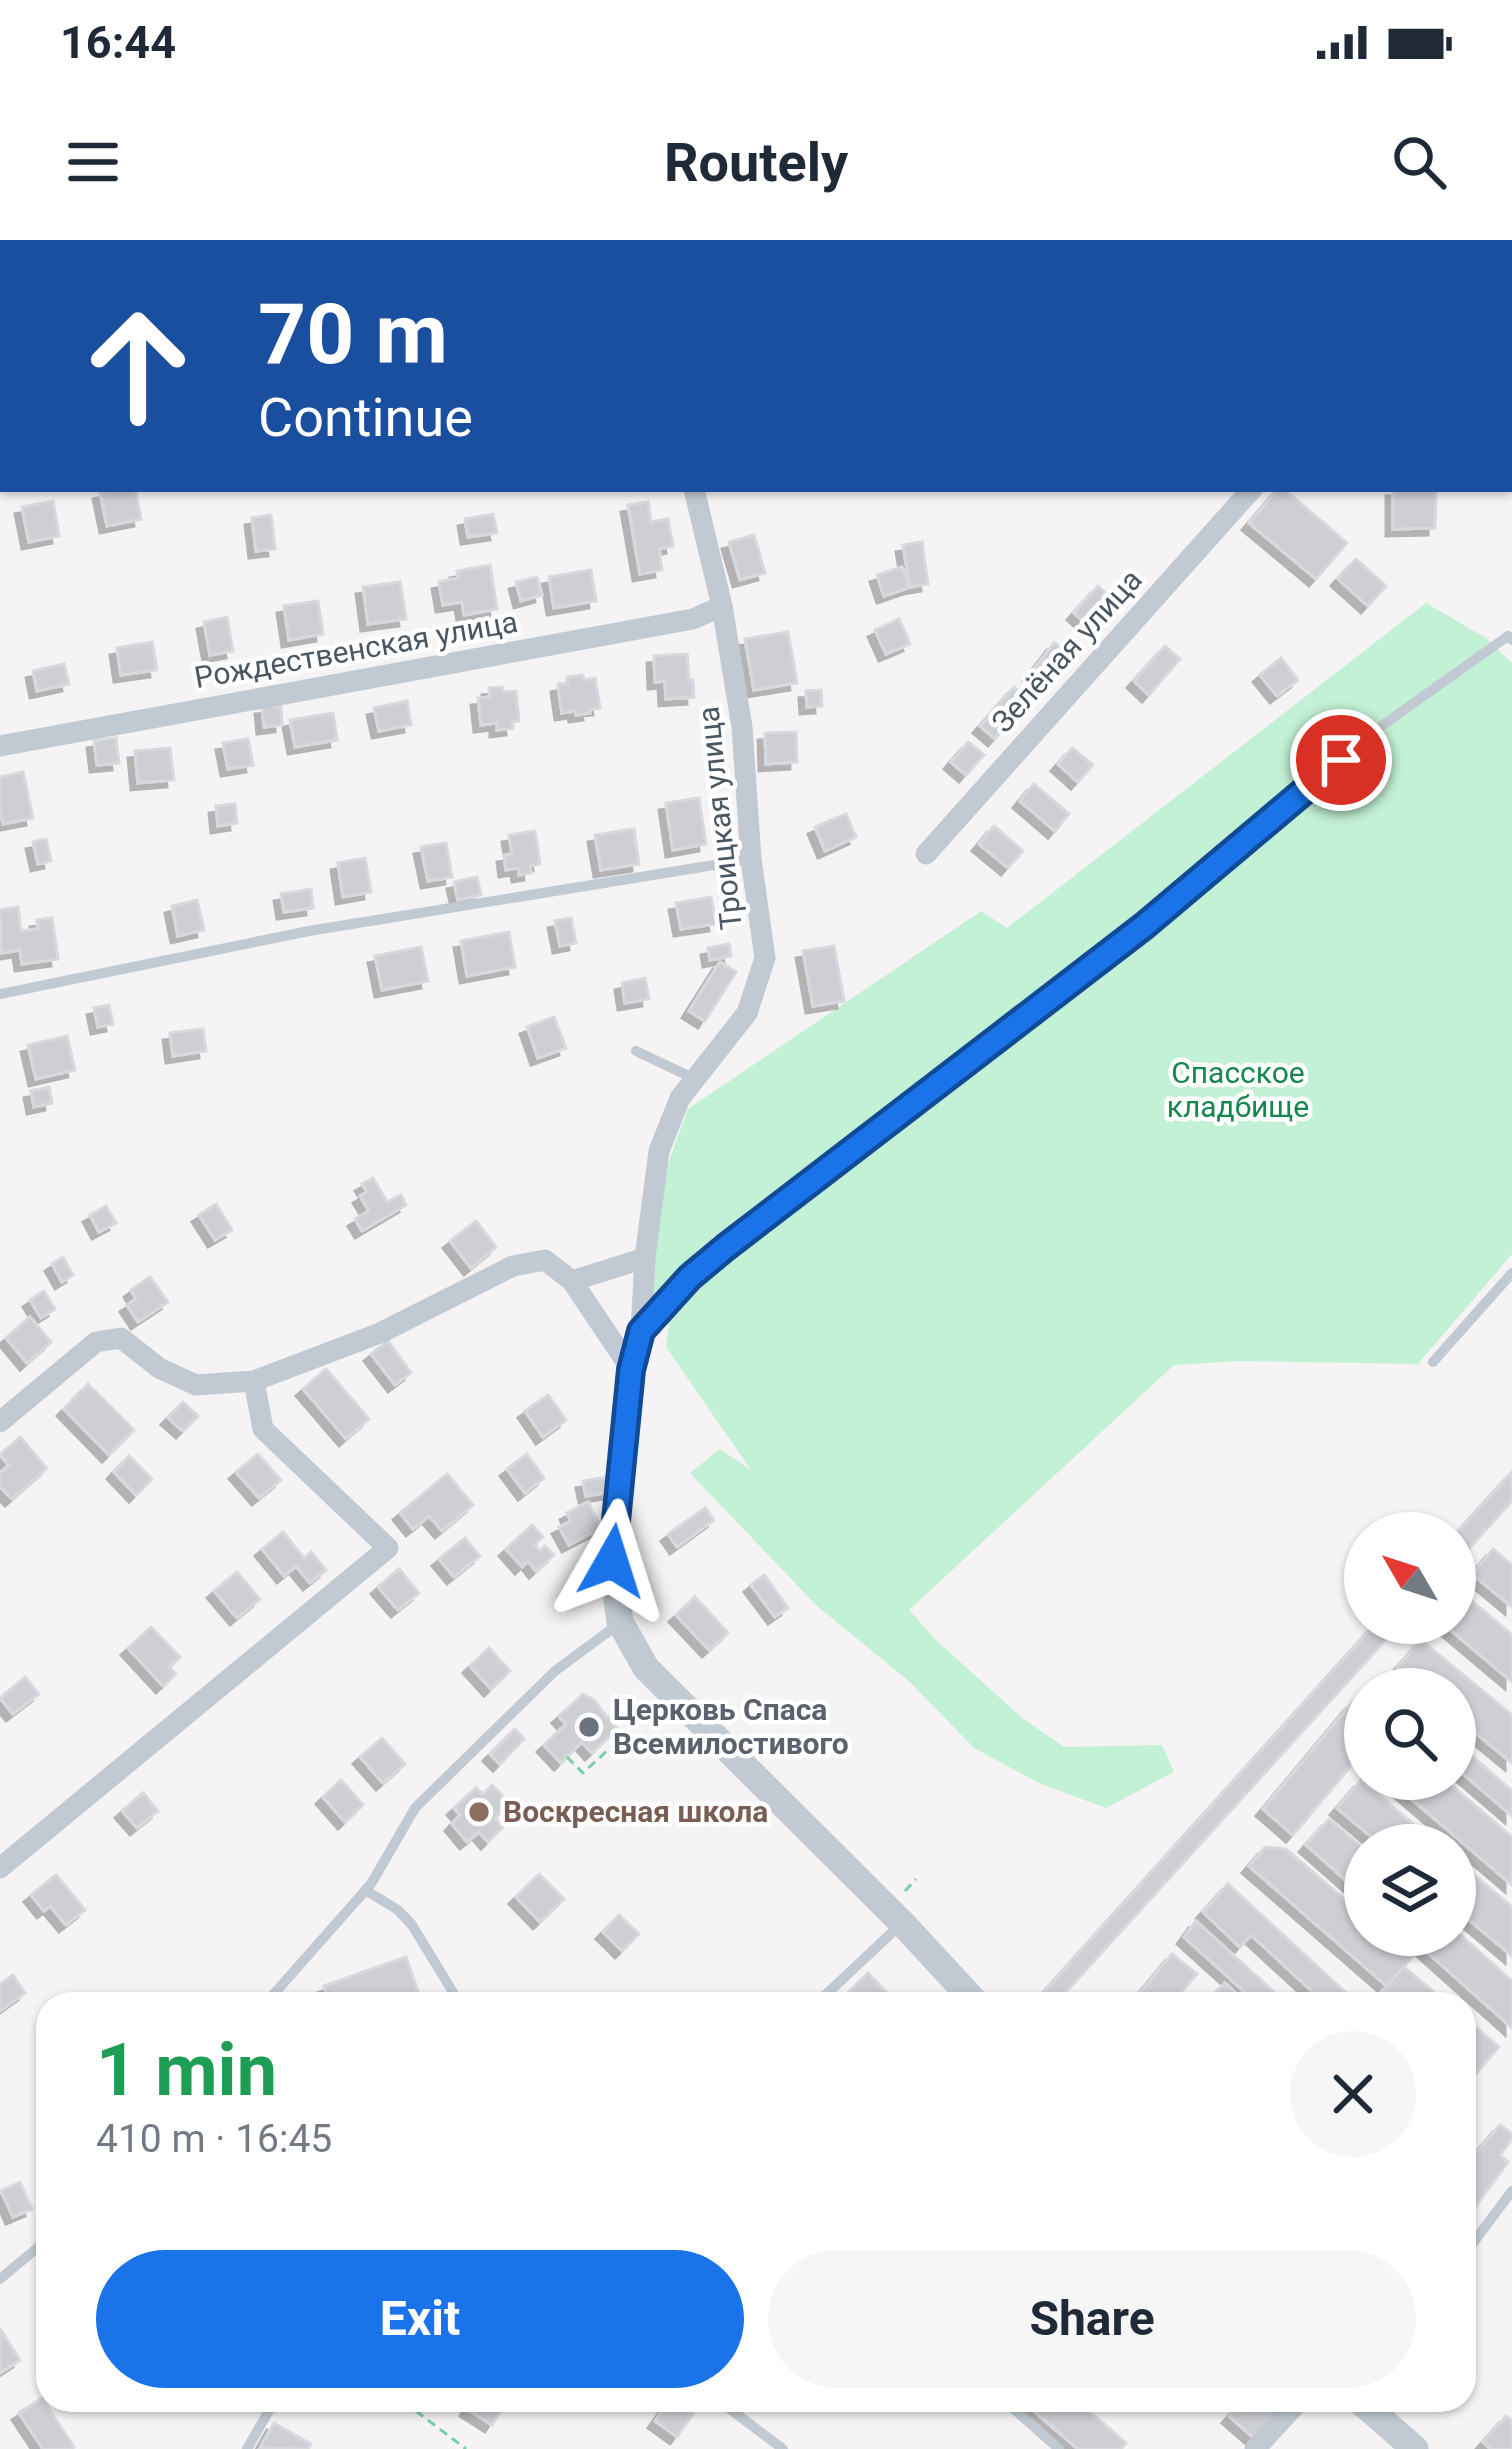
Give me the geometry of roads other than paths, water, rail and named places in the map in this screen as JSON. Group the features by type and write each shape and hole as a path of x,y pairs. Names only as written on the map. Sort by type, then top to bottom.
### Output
{"street":[{"name":"Троицкая улица","path":"631,1370 641,1331 659,1150 680,1098 747,1013 766,958 752,860 742,727 722,606 695,492"},
{"name":"Зелёная улица","path":"926,854 1249,492"},
{"name":"Рождественская улица","path":"0,746 693,619 722,606"},
{"path":"572,1281 645,1258"},
{"path":"0,1422 95,1342 121,1338 159,1368 196,1385 254,1381 380,1333 514,1267 545,1260 572,1281 631,1370 612,1561 620,1622 646,1668 966,1992"},
{"path":"0,1868 388,1548 263,1429 254,1381"},
{"path":"1255,2449 1289,2412"},
{"path":"1373,2412 1415,2449"}],"lane":[{"path":"641,1331 690,1277 726,1247 1144,926 1373,732 1508,636 1512,640"},
{"path":"0,994 309,931 752,860"},
{"path":"637,1051 695,1078"},
{"path":"1433,1362 1512,1273"},
{"path":"276,1992 365,1890 416,1808 555,1671 620,1622"},
{"path":"365,1890 398,1910 412,1925 453,1992"},
{"path":"829,1992 902,1923"},
{"path":"1476,2239 1512,2191"},
{"path":"0,2279 36,2249"},
{"path":"248,2449 268,2412"},
{"path":"734,2412 783,2449"},
{"path":"1017,2412 1059,2449"}],"place":[{"name":"Церковь Спаса Всемилостивого","path":"589,1727"},
{"name":"Воскресная школа","path":"479,1812"}],"park label":[{"name":"Спасское кладбище","path":"1238,1090"}]}
